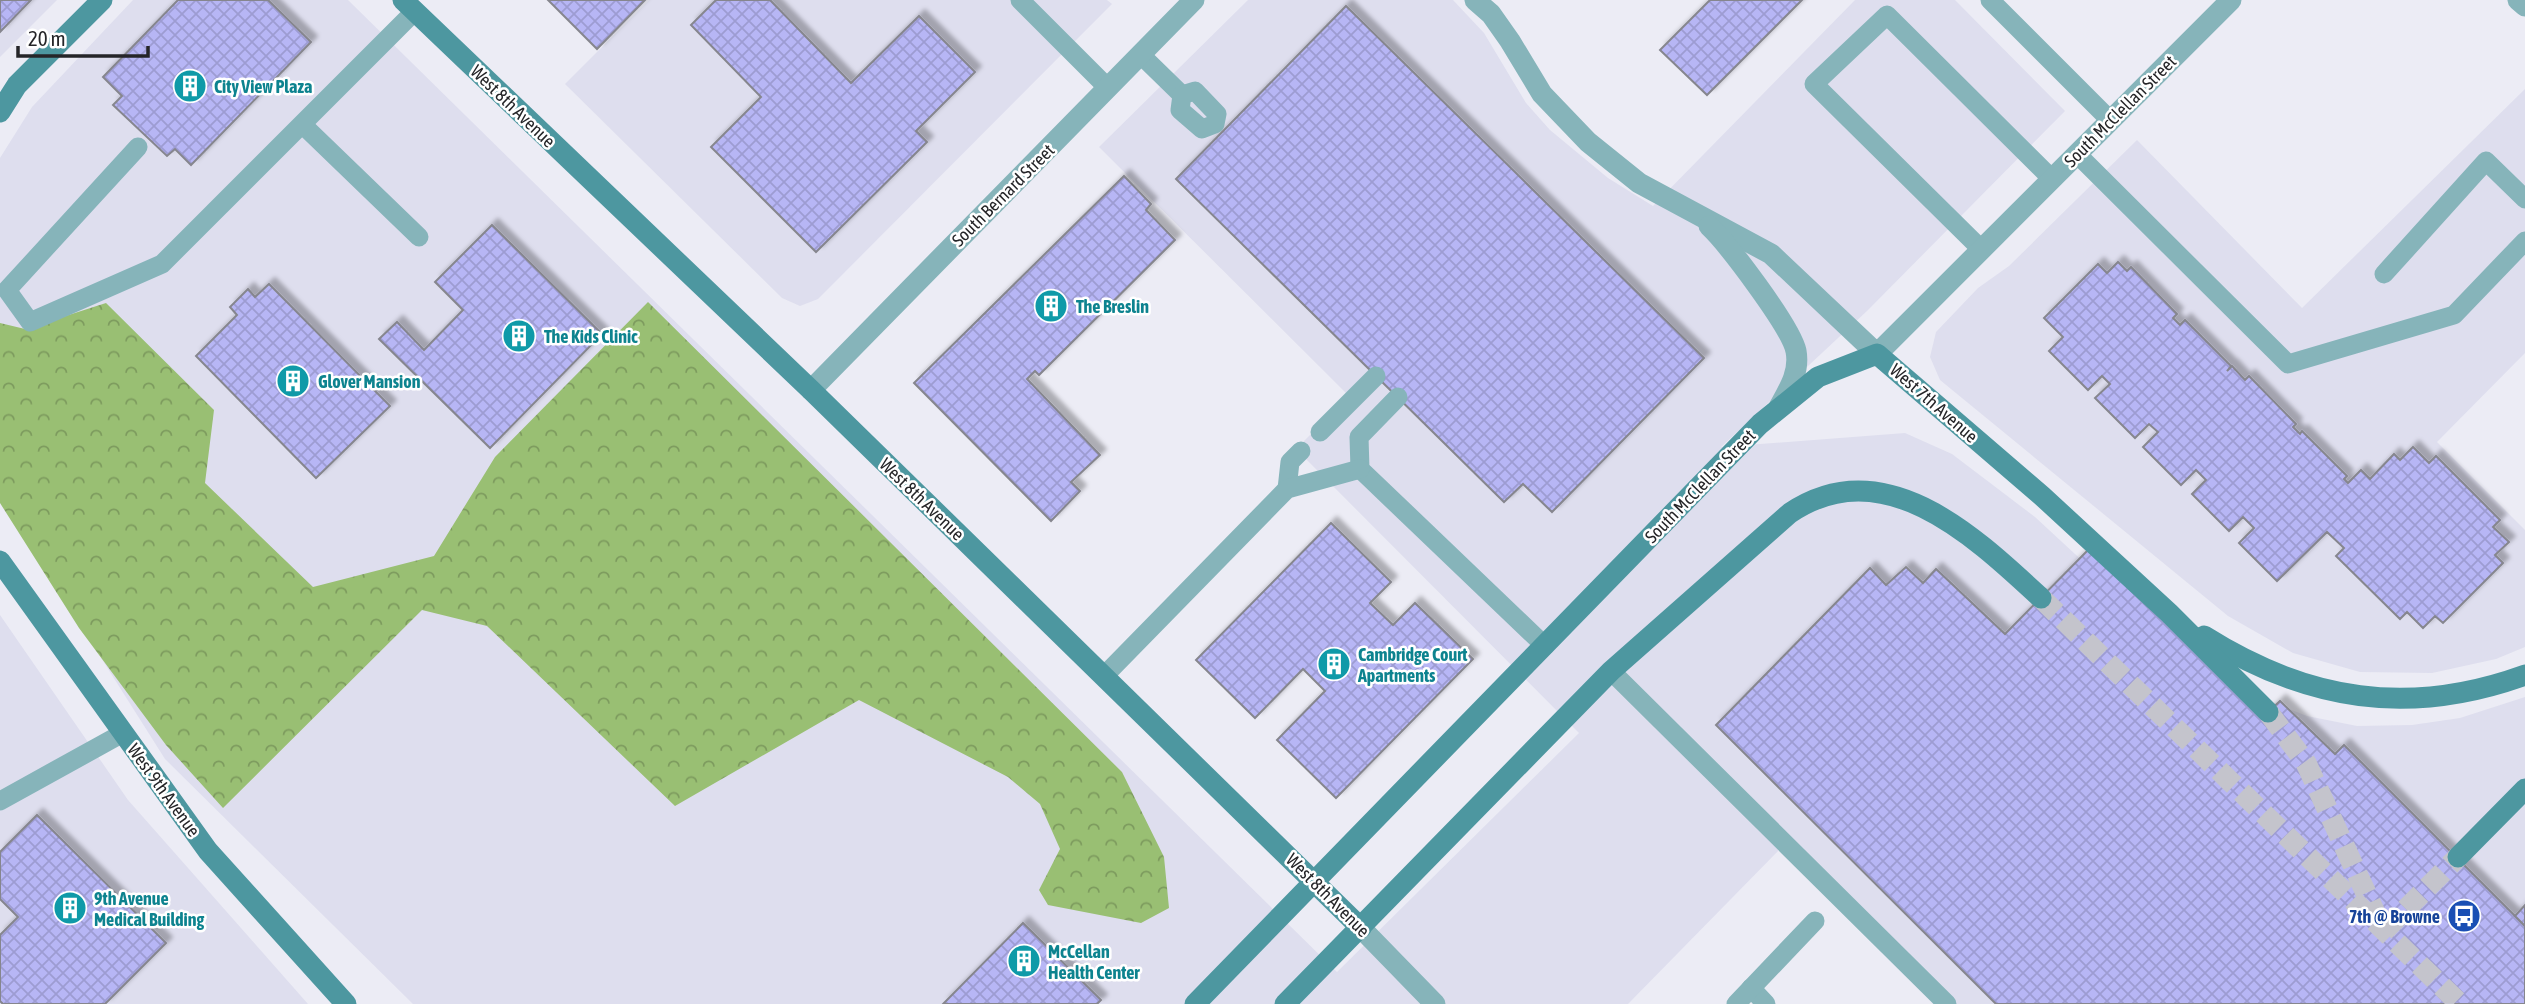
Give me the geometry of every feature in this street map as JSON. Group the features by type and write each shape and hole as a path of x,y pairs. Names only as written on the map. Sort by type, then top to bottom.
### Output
{"street":[{"path":"0,113 17,85 102,0"},
{"name":"South Bernard Street","path":"811,390 1194,0"},
{"name":"West 7th Avenue","path":"1475,0 1498,23 1535,83 1560,115 1621,170 1688,210 1771,254 1877,354 2042,496 2169,613 2268,712"},
{"name":"South McClellan Street","path":"1195,1004 1313,880 1779,407 1818,377 1877,354 2231,0"},
{"path":"2518,0 2525,6"},
{"name":"West 8th Avenue","path":"409,6 811,390 1313,880 1435,1004"},
{"name":"West 7th Avenue","path":"1688,210 1724,243 1785,328 1795,348 1797,366 1792,384 1779,407"},
{"path":"1285,1004 1611,671 1790,513 1811,499 1836,492 1870,491 1933,511 1966,533 2041,598"},
{"name":"West 9th Avenue","path":"0,561 208,851 346,1004"},
{"name":"West 7th Avenue","path":"2169,613 2222,648 2329,692 2394,698 2450,695 2496,686 2525,675"},
{"path":"2458,857 2525,789"}],"lane":[{"path":"1020,0 1108,88"},
{"path":"1990,0 2110,120"},
{"path":"138,147 7,290 30,322 162,264 304,126 409,6"},
{"path":"1981,250 1814,84 1887,15 2052,178"},
{"path":"1141,55 1182,95 1180,110 1202,129 1219,128"},
{"path":"304,126 419,237"},
{"path":"2077,154 2288,364 2454,315 2525,241"},
{"path":"2384,274 2486,161 2525,199"},
{"path":"1320,432 1376,376"},
{"path":"1398,397 1359,437 1360,469 1545,646"},
{"path":"1287,489 1290,462 1301,451"},
{"path":"1104,676 1287,489 1360,469"},
{"path":"1611,671 1947,1004"},
{"path":"0,801 123,733"},
{"path":"1735,1004 1815,921"},
{"path":"1751,988 1766,1004"}],"shaded area":[{"path":"0,0 57,0 0,57"},
{"path":"133,0 348,0 1337,972 1579,733 1296,449 1349,396 1099,147 1248,0 1453,0 1484,33 1526,103 1550,130 1608,178 1653,206 1855,0 1955,0 2065,111 1867,311 1721,447 1905,433 1952,454 2035,517 2142,616 2245,692 2307,716 2357,726 2412,725 2460,718 2525,697 2525,1004 1936,1004 1781,848 1628,1004 413,1004 165,759 0,498 0,158 32,107"},
{"path":"649,0 1107,0 1112,4 818,299 800,306 782,298 565,84"},
{"path":"2525,89 2525,353 2437,442 2525,530 2525,647 2496,659 2432,673 2360,672 2293,653 2228,616 1940,380 1930,357 1936,332 1978,288 2009,266 2137,140 2302,308"},
{"path":"0,615 128,800 308,1004 0,1004"}],"green space":[{"path":"648,302 1122,772 1164,857 1169,908 1141,923 1048,905 1039,890 1060,849 1040,804 1008,777 859,700 675,806 487,626 422,610 223,808 166,745 79,628 0,503 0,323 25,329 106,303 214,410 205,483 313,587 434,556 495,457"}],"building":[{"path":"0,0 31,0 0,32"},
{"name":"City View Plaza","path":"178,0 268,0 311,42 191,165 175,149 167,156 113,105 122,96 103,77"},
{"path":"548,0 645,0 597,49"},
{"path":"716,0 770,0 851,83 919,16 975,72 916,131 927,142 816,252 711,147 761,97 691,25"},
{"path":"1710,0 1802,0 1707,95 1660,50"},
{"path":"1346,6 1704,358 1552,512 1523,484 1504,502 1176,179"},
{"name":"The Breslin","path":"1124,176 1151,204 1146,210 1175,240 1039,375 1035,371 1027,379 1100,455 1071,482 1080,491 1051,521 914,383"},
{"name":"The Kids Clinic","path":"492,225 602,334 490,448 379,339 397,322 424,350 463,310 435,282"},
{"path":"2118,262 2127,271 2131,267 2177,314 2173,318 2180,325 2185,320 2231,366 2227,371 2232,366 2245,380 2249,376 2296,424 2293,427 2300,434 2302,431 2347,476 2344,479 2348,483 2361,470 2370,479 2394,454 2400,460 2413,447 2429,463 2436,456 2500,520 2493,527 2509,542 2495,555 2503,563 2443,623 2435,616 2423,628 2407,612 2400,619 2336,556 2344,548 2327,532 2277,581 2239,543 2254,528 2243,517 2229,531 2192,494 2206,480 2196,470 2181,485 2143,447 2158,432 2149,424 2135,438 2095,398 2110,384 2102,376 2088,390 2049,351 2063,337 2044,318 2098,264 2107,273"},
{"name":"Glover Mansion","path":"269,284 390,406 316,478 196,356 237,315 230,307 248,289 255,297"},
{"name":"Cambridge Court Apartments","path":"1331,523 1391,582 1370,603 1393,625 1415,603 1473,659 1336,798 1277,740 1325,691 1303,669 1255,718 1196,660"},
{"path":"2091,547 2265,715 2280,701 2335,754 2344,745 2525,926 2525,1004 1996,1004 1716,725 1870,568 1886,585 1906,567 1923,583 1936,569 2005,634"},
{"name":"9th Avenue Medical Building","path":"37,815 166,943 105,1004 3,1004 0,1001 0,935 18,917 0,899 0,852"},
{"path":"2525,905 2525,926 2515,916"},
{"name":"McCellan Health Center","path":"1023,923 1101,1000 1097,1004 943,1004"}],"tunnel":[{"path":"2041,598 2460,1004"},
{"path":"2268,712 2306,763 2377,917"},
{"path":"2384,931 2458,857"}],"place":[{"name":"City View Plaza","path":"190,86"},
{"name":"The Breslin","path":"1051,306"},
{"name":"The Kids Clinic","path":"519,336"},
{"name":"Glover Mansion","path":"293,381"},
{"name":"Cambridge Court Apartments","path":"1334,664"},
{"name":"9th Avenue Medical Building","path":"70,908"},
{"name":"7th @ Browne","path":"2464,916"},
{"name":"McCellan Health Center","path":"1024,961"}]}
